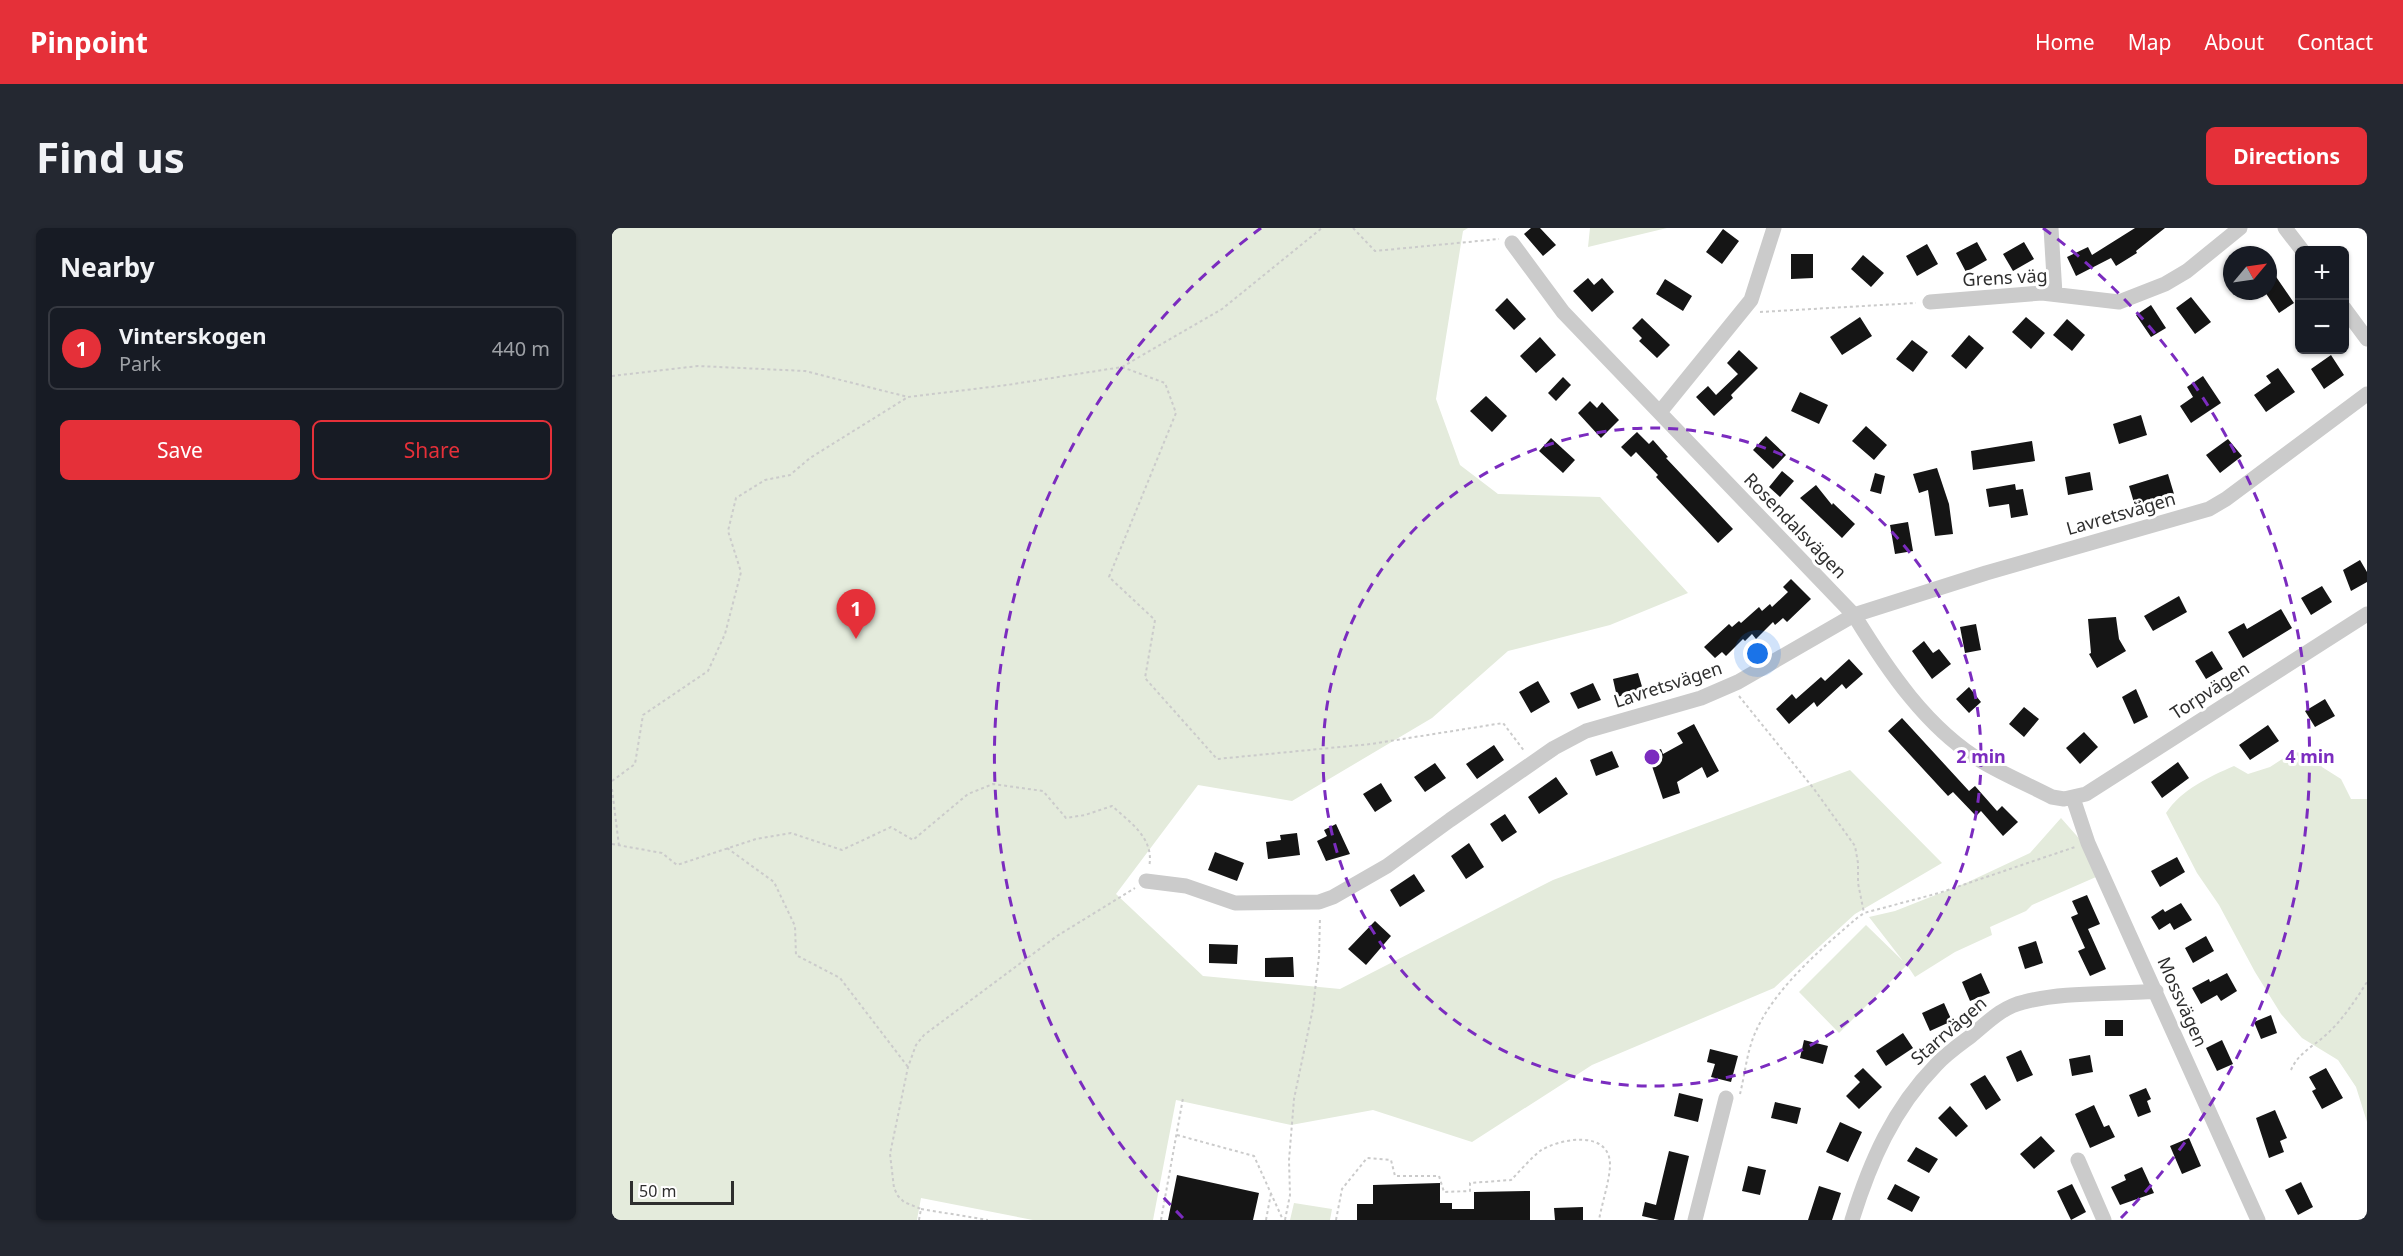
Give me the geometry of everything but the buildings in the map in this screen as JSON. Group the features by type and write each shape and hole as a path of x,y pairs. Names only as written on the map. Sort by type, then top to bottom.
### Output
{"street":[{"path":"1660,412 1751,300 1774,228"},
{"path":"2051,228 2055,294"},
{"name":"Grens väg","path":"1930,302 2042,293 2119,302 2165,284 2187,271 2240,228"},
{"path":"2285,228 2299,246"},
{"name":"Rosendalsvägen","path":"1505,241 1563,312 1854,615 1871,643 1920,708 1955,742 1983,762 2052,797 2073,798"},
{"path":"2349,315 2367,339"},
{"name":"Lavretsvägen","path":"1146,881 1186,886 1234,903 1319,902 1333,897 1387,866 1534,762 1586,731 1701,698 1730,685 1854,615 1986,573 2209,509 2226,500 2367,394"},
{"name":"Torpvägen","path":"2073,798 2086,794 2367,614"},
{"name":"Mossvägen","path":"2073,798 2088,843 2258,1220"},
{"name":"Starrvägen","path":"1852,1220 1867,1172 1890,1124 1912,1092 1937,1063 2005,1008 2057,997 2156,991"},
{"path":"1695,1220 1726,1098"},
{"path":"2078,1160 2104,1220"}],"path":[{"path":"612,376 698,366 805,371 909,397 1122,367 1222,309 1322,228"},
{"path":"1353,228 1375,251 1505,241"},
{"path":"1746,308 1765,314 1930,302"},
{"path":"1122,367 1165,383 1176,412 1109,577 1155,620 1145,678 1217,759 1371,744 1503,723 1534,762"},
{"path":"612,781 635,764 643,715 708,671 725,634 741,572 728,531 736,498 765,480 790,475 810,458 909,397"},
{"path":"1730,685 1814,789 1855,846 1858,884 1864,914"},
{"path":"612,844 662,853 677,865 756,838 791,833 842,850 891,827 912,840 968,794 993,784 1043,791 1066,818 1085,815 1112,806 1143,834 1151,858 1146,881 1057,936 924,1035 916,1045 908,1067 890,1154 890,1171 894,1188 903,1202 921,1209 988,1220"},
{"path":"612,789 619,846"},
{"path":"1726,1098 1739,1102 1756,1031 1781,992 1818,951 1864,914 1939,893 2088,843"},
{"path":"728,848 774,882 795,926 796,955 840,978 908,1067"},
{"path":"1284,1220 1290,1195 1289,1160 1294,1099 1313,1008 1318,967 1319,902"},
{"path":"2291,1070 2295,1059 2327,1034 2346,1013 2367,982"},
{"path":"1161,1220 1183,1098"},
{"path":"1177,1135 1254,1156 1284,1220"},
{"path":"1336,1220 1342,1189 1367,1158 1391,1160 1395,1176 1439,1176 1444,1192 1470,1191 1470,1183 1511,1180 1541,1151 1581,1139 1596,1141 1605,1150 1610,1164 1599,1220"},
{"path":"1266,1220 1271,1192"},
{"path":"919,1220 921,1209"}],"green space":[{"path":"612,228 1468,228 1463,231 1436,399 1460,465 1498,494 1600,497 1688,593 1610,625 1508,651 1432,718 1292,801 1198,785 1116,894 1203,976 1340,989 1553,880 1850,770 1942,863 1855,914 1774,988 1592,1065 1472,1142 1373,1110 1291,1125 1176,1100 1153,1220 1033,1220 921,1198 917,1220 612,1220"},
{"path":"1590,228 1667,228 1588,247"},
{"path":"2293,752 2314,754 2322,767 2341,779 2351,799 2367,799 2367,1122 2356,1087 2338,1060 2302,1038 2281,1014 2255,972 2219,905 2197,873 2166,813 2188,790 2215,775 2234,766 2248,774 2270,767"},
{"path":"2061,818 2084,844 2096,877 2032,905 2026,911 1990,927 1992,935 1955,952 1915,977 1907,965 1839,1033 1799,992 1866,925 1903,961 1869,917 1895,911 1966,883 2030,853"},
{"path":"1294,1203 1332,1209 1330,1220 1290,1220"}],"place":[{"name":"Vinterskogen","path":"856,639"}]}
